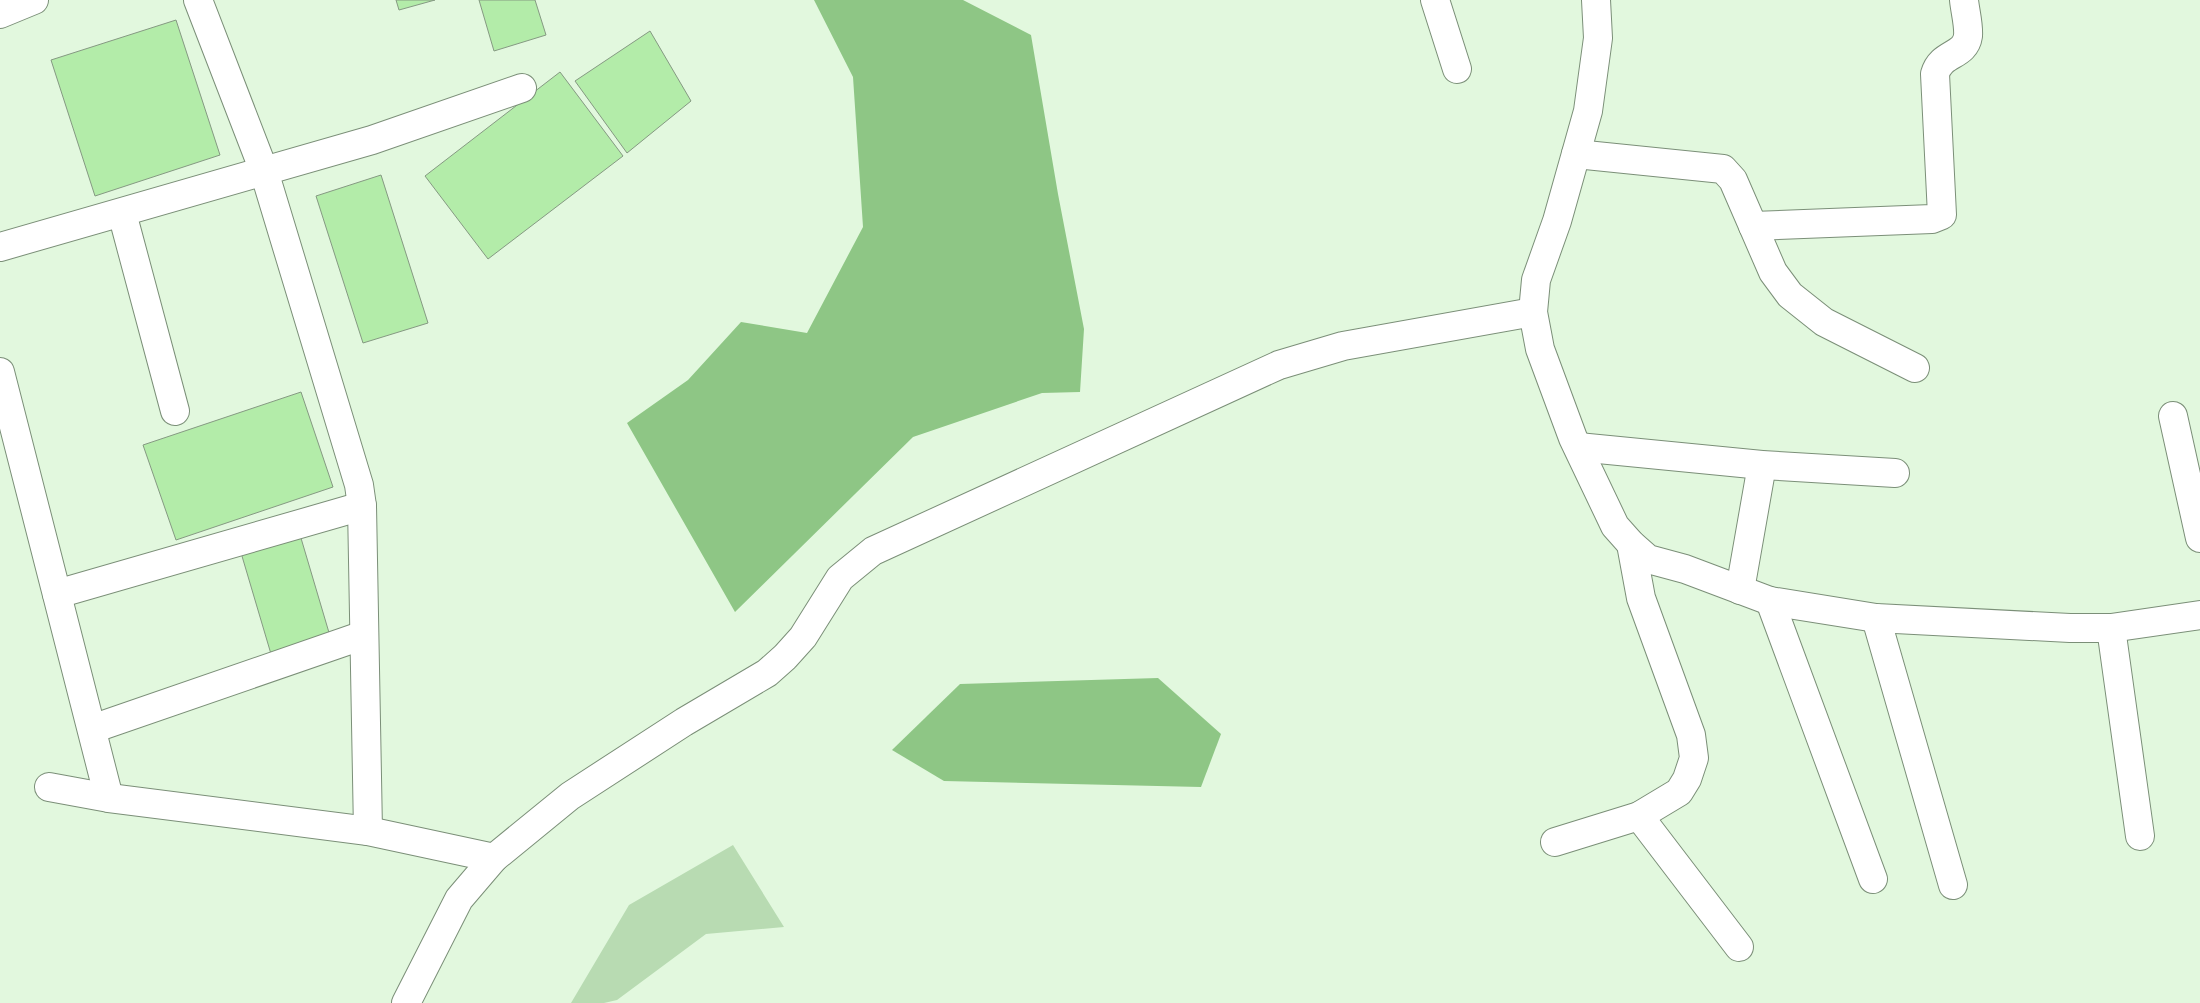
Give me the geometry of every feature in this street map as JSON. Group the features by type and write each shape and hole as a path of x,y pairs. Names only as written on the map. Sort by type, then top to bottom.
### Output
{"street":[{"path":"0,14 34,0"},
{"path":"198,0 264,171 359,485 362,506 368,831"},
{"path":"1435,0 1457,69"},
{"path":"1596,0 1598,38 1588,111 1556,221 1536,280 1533,312 1540,349 1578,447 1615,526 1631,544 1648,559 1685,570 1770,601 1876,618 2070,628 2111,628 2200,615"},
{"path":"1753,226 1932,220 1942,214 1936,74 1938,65 1943,60 1960,51 1966,43 1968,36 1964,0"},
{"path":"0,247 372,140 522,88"},
{"path":"1576,154 1723,169 1733,180 1773,272 1790,295 1824,322 1915,368"},
{"path":"122,213 175,410"},
{"path":"406,1003 459,899 494,858 570,796 684,722 767,673 803,637 840,578 873,550 1279,366 1343,346 1533,312"},
{"path":"0,372 6,421 57,594 109,798"},
{"path":"2173,416 2200,538"},
{"path":"1578,447 1762,465 1895,474"},
{"path":"1740,590 1762,465"},
{"path":"57,594 362,506"},
{"path":"1555,842 1639,816 1679,792 1687,779 1694,758 1691,735 1641,598 1631,544"},
{"path":"1770,601 1874,879"},
{"path":"1876,618 1953,886"},
{"path":"2111,628 2140,836"},
{"path":"92,729 364,635"},
{"path":"49,787 109,798 368,831 494,858"},
{"path":"1639,816 1739,947"}],"shaded area":[{"path":"814,0 963,0 1031,35 1058,194 1084,329 1080,392 1042,393 913,437 735,612 627,423 688,380 741,322 807,333 863,227 853,77"},
{"path":"1158,678 1221,734 1201,787 944,781 892,750 960,684"},
{"path":"733,845 784,927 706,934 617,1000 604,1003 571,1003 629,905"}],"building":[{"path":"396,0 435,0 399,10"},
{"path":"479,0 535,0 546,35 494,51"},
{"path":"176,20 220,155 95,196 51,60"},
{"path":"650,31 691,101 627,153 575,81"},
{"path":"560,72 623,156 488,259 425,176"},
{"path":"381,175 428,323 363,343 316,196"},
{"path":"301,392 333,487 176,540 143,445"},
{"path":"298,528 330,636 271,654 239,546"}]}
